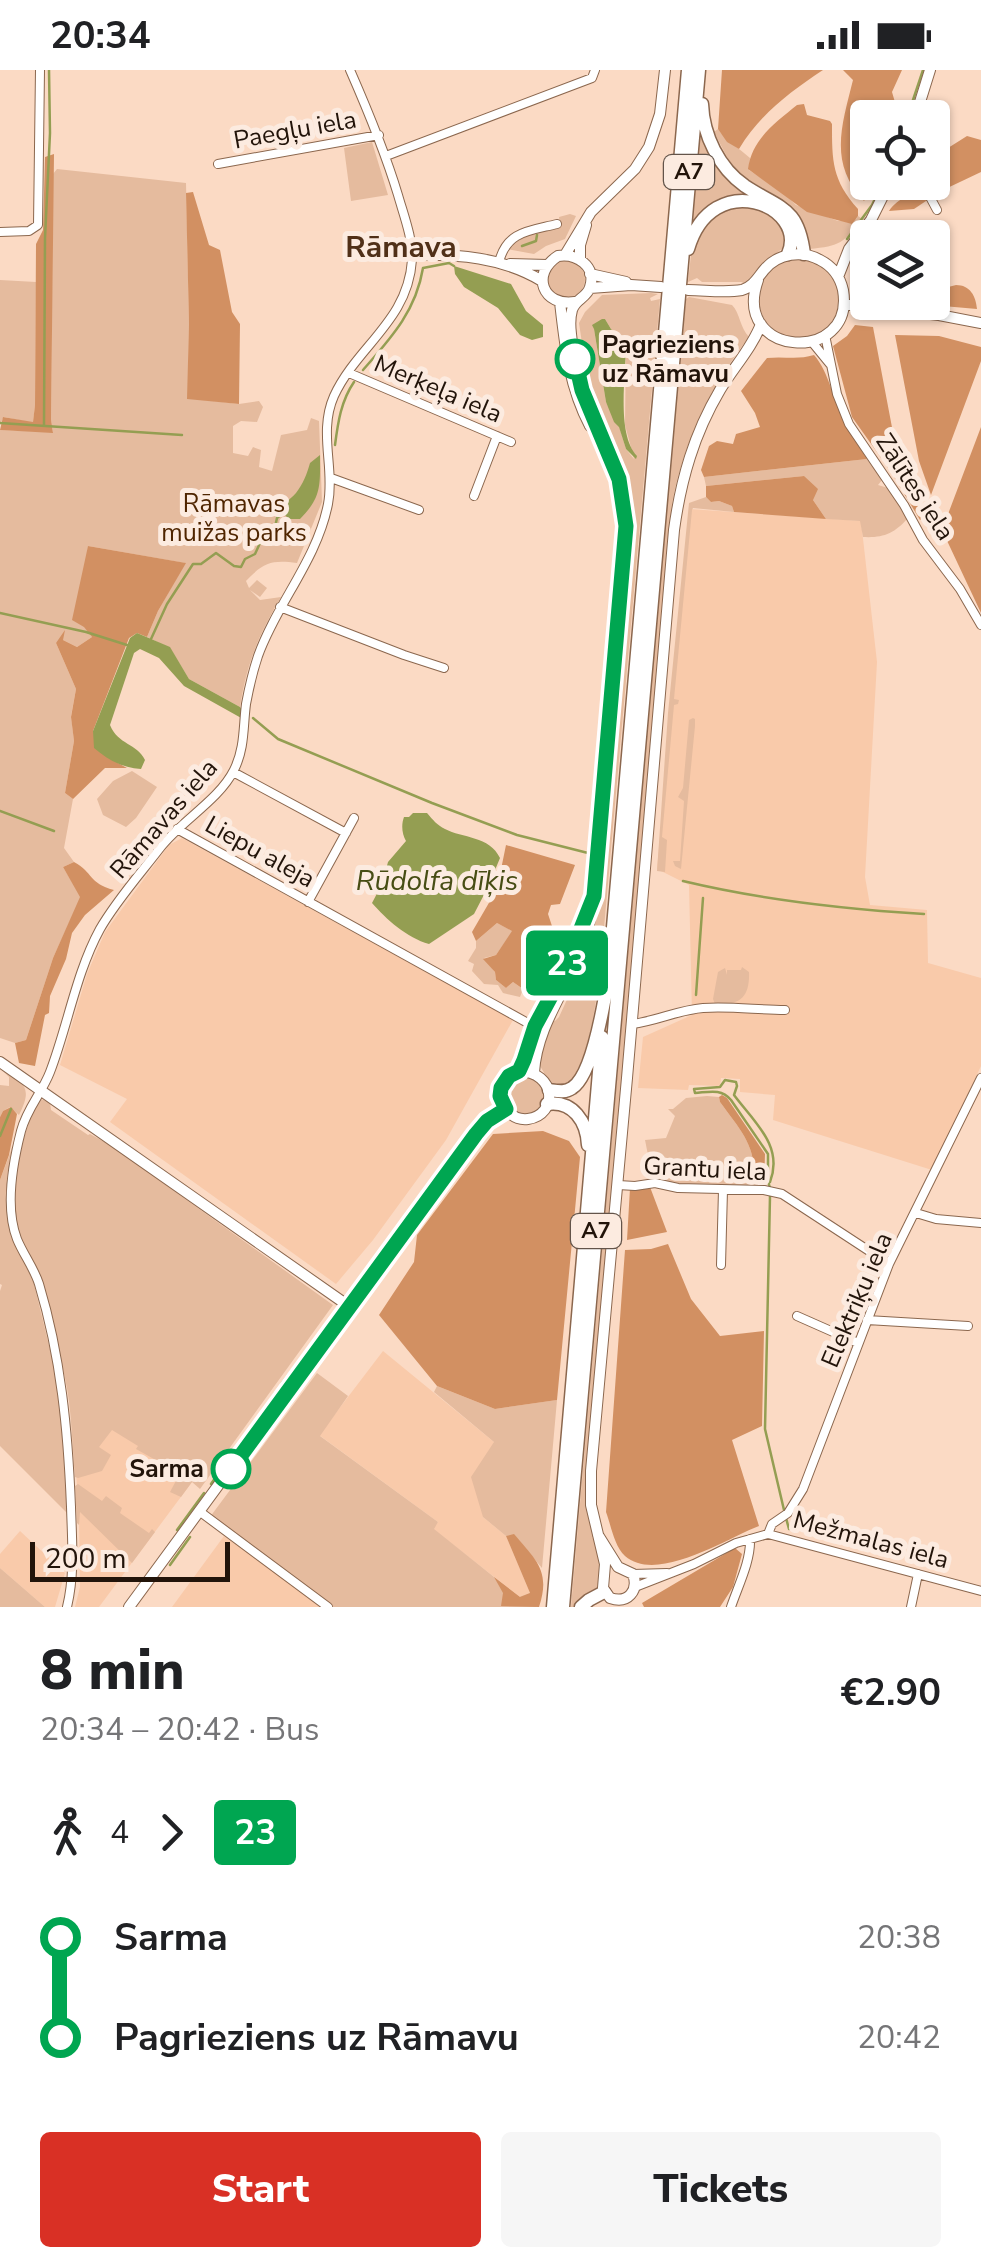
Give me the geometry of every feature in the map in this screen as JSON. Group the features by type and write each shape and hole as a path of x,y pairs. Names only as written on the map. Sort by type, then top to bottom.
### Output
{"highway":[{"path":"695,73 701,90 702,116 714,150 739,181 778,203 790,215 802,237 804,254"},
{"name":"A7","path":"564,1607 695,73"},
{"name":"A7","path":"553,1607 605,999 695,73"},
{"path":"680,265 704,216 733,202 759,204 778,214 792,238 788,254"},
{"path":"548,1097 571,1090 582,1077 605,999"},
{"path":"548,1097 580,1117 588,1137 591,1175"},
{"path":"581,1607 604,1592"}],"main road":[{"path":"565,255 600,202 635,169 650,147 660,114 665,70"},
{"path":"920,100 930,70"},
{"path":"838,276 849,249 881,200"},
{"path":"580,259 565,255 546,264 542,281 548,294 560,302 575,302 590,288 590,274 580,259 587,219"},
{"path":"825,262 849,249"},
{"path":"688,290 742,290 758,280 772,262 788,254 804,254 825,262 838,276 844,304 838,322 812,342 790,343 774,336 760,324 754,304 758,280"},
{"path":"412,255 464,255 501,263 546,264"},
{"path":"501,263 542,281"},
{"path":"590,274 631,285"},
{"path":"590,288 662,287"},
{"path":"718,291 754,304"},
{"path":"560,302 573,384 583,411 605,447"},
{"path":"534,1072 542,1030 583,946 592,914 626,526 619,479 582,390 573,353 570,320 575,302"},
{"path":"844,304 939,314 981,323"},
{"path":"598,1535 618,1567 632,1574 635,1587 630,1596 620,1600 604,1592 605,1564 598,1535 591,1506 591,1471 677,508 692,445 760,324"},
{"path":"741,358 758,343 774,336"},
{"path":"519,1071 535,1026 562,976 594,896"},
{"path":"0,1062 350,1307"},
{"path":"519,1071 534,1072 543,1078 548,1097 538,1115 518,1118 506,1109 501,1088 509,1076 519,1071"},
{"path":"129,1607 476,1134 506,1109"},
{"path":"605,1574 618,1567"}],"street":[{"path":"0,232 29,230 38,224 40,70"},
{"name":"Rāmavas iela","path":"67,1607 73,1562 63,1387 39,1284 15,1234 12,1208 22,1127 53,1066 87,958 101,928 176,828 222,789 234,772 242,752 246,706 257,660 280,607 300,575 328,507 326,440 334,396 398,309 407,288 412,255 404,215 354,71"},
{"path":"386,156 594,74"},
{"name":"Paegļu iela","path":"218,164 379,135"},
{"path":"932,200 937,210"},
{"path":"501,263 504,247 513,238 557,224"},
{"name":"Zālītes iela","path":"826,335 837,394 850,424 981,625"},
{"name":"Zālītes iela","path":"812,342 830,364"},
{"name":"Merķeļa iela","path":"349,373 511,442"},
{"path":"474,496 497,436"},
{"path":"330,478 418,510"},
{"path":"280,607 444,668"},
{"path":"234,772 346,833"},
{"path":"308,902 354,818"},
{"name":"Liepu aleja","path":"176,828 535,1026"},
{"path":"632,1024 707,1008 785,1010"},
{"name":"Elektriķu iela","path":"768,1534 803,1489 889,1264 981,1078"},
{"name":"Grantu iela","path":"618,1185 655,1183 782,1194 889,1264"},
{"path":"721,1265 723,1190"},
{"path":"916,1213 936,1219 981,1222"},
{"path":"797,1316 858,1343"},
{"path":"867,1320 968,1326"},
{"path":"199,1511 328,1607"},
{"name":"Mežmalas iela","path":"635,1587 736,1543 768,1534 981,1591"},
{"path":"731,1607 750,1539"},
{"path":"632,1574 672,1572"},
{"path":"911,1607 918,1574"}],"shaded area":[{"path":"722,70 823,70 776,105 739,149 727,142 718,129"},
{"path":"843,70 902,70 892,92 894,100 850,100 850,181 841,143 853,80"},
{"path":"804,104 807,115 832,124 835,170 858,209 858,216 850,223 807,212 748,169 754,149 766,132 797,105"},
{"path":"967,136 981,140 981,172 950,187 950,147"},
{"path":"54,154 53,433 0,430 3,417 33,422 36,244 43,230 45,157"},
{"path":"193,192 209,245 220,250 232,312 240,324 239,404 187,399 186,193"},
{"path":"901,200 928,200 914,209 889,211"},
{"path":"950,287 965,287 977,309 950,307"},
{"path":"855,325 873,327 898,459 923,518 920,520 852,417 833,346"},
{"path":"895,335 939,336 981,347 981,361 931,495 919,461"},
{"path":"814,355 847,428 867,459 704,477 701,470 709,446 717,441 733,444 736,434 760,427 741,391 767,358"},
{"path":"981,427 981,613 942,530"},
{"path":"804,476 818,489 813,500 826,519 734,512 732,506 711,502 706,497 706,486"},
{"path":"690,509 861,521 877,662 865,877 870,905 927,910 928,963 981,978 981,1066 932,1170 773,1120 775,1095 740,1092 740,1079 721,1078 720,1086 689,1085 688,1090 638,1088 643,1037 692,1015 689,885 657,869"},
{"path":"88,546 186,563 147,637 137,633 129,638 93,731 118,763 127,768 105,768 73,799 65,793 74,741 71,717 76,689 56,643 65,630 63,640 77,647 92,637 72,620"},
{"path":"182,838 513,1020 446,1140 336,1284 110,1122 127,1099 60,1065 87,974 105,932 169,845"},
{"path":"506,845 575,865 560,904 551,905 548,914 552,926 539,956 527,951 533,969 523,989 513,982 506,988 483,959 496,955 512,931 497,923 476,941 472,932 497,889"},
{"path":"74,862 100,884 114,890 85,915 72,933 50,996 35,1066 19,1063 15,1043 26,1040 53,958 80,897 63,867"},
{"path":"722,1095 765,1154 761,1187 754,1183 750,1149 720,1102"},
{"path":"11,1107 17,1114 0,1180 0,1117"},
{"path":"543,1131 569,1141 580,1157 557,1400 495,1409 437,1386 379,1315 414,1262 417,1235 493,1134"},
{"path":"650,1187 667,1232 627,1240 630,1188"},
{"path":"668,1244 691,1299 720,1336 764,1331 762,1426 732,1440 759,1526 692,1556 655,1565 639,1563 621,1552 606,1512 625,1250"},
{"path":"383,1351 494,1442 483,1517 506,1536 530,1593 520,1597 433,1529 438,1522 319,1435"},
{"path":"69,1384 192,1482 99,1607 75,1607 80,1587 79,1511"},
{"path":"20,1531 65,1573 55,1607 45,1607 0,1568 0,1554"},
{"path":"514,1534 535,1559 542,1575 539,1607 501,1606 503,1593 494,1577 520,1597 530,1593 506,1536"},
{"path":"224,1536 322,1607 172,1607"},
{"path":"735,1548 742,1554 733,1587 720,1607 644,1607 642,1603"}],"green space":[{"path":"718,129 750,158 749,170 796,205 838,221 858,216 862,219 850,220 850,233 840,242 809,249 798,218 782,199 743,177 714,132"},
{"path":"700,130 750,195 718,202 691,223"},
{"path":"372,142 388,195 351,201 344,148"},
{"name":"Rāmavas muižas parks","path":"57,169 186,183 188,398 239,404 259,401 263,407 257,422 241,421 233,426 233,453 248,456 253,447 261,450 259,467 272,471 281,435 307,430 311,418 319,421 322,502 297,563 269,564 246,581 249,588 257,580 267,588 260,597 250,590 260,600 281,597 254,650 240,707 189,679 170,648 147,637 185,563 88,546 85,627 92,637 77,647 63,640 56,643 76,689 71,716 74,741 65,793 73,799 64,848 74,862 63,867 81,897 53,958 26,1040 15,1043 0,1038 0,430 53,432 53,174"},
{"path":"742,205 776,220 785,231 783,248 745,285 702,282 697,278 688,282 692,246 711,217"},
{"path":"576,216 565,239 534,254 507,249 524,237 560,227 559,217"},
{"path":"799,259 814,262 827,271 836,284 836,314 827,327 814,336 799,339 784,336 771,327 762,314 759,299 762,284 771,271 784,262"},
{"path":"566,260 580,265 585,279 580,293 566,298 552,293 547,279 552,265"},
{"path":"0,280 36,282 33,423 4,417 0,424"},
{"path":"651,293 658,294 651,301 660,299 600,973 583,1057 575,1076 565,1086 552,1083 538,1062 549,1021 559,1017 585,960 603,859 631,534 623,479 590,398 579,323 602,295","holes":["605,319 626,344 625,425 634,459 606,402 594,329"]},
{"path":"689,297 732,305 749,337 700,416 683,459 672,504 586,1498 602,1567 597,1588 571,1607 670,471"},
{"path":"867,459 882,480 878,485 888,488 908,518 888,534 876,537 863,537 860,521 826,519 804,476 706,486 704,477"},
{"path":"706,497 711,502 732,506 734,512 692,510 674,699 679,700 674,705 662,837 667,840 665,872 657,871 689,503"},
{"path":"693,718 681,869 673,861 680,861 684,801 678,797 683,788 689,720"},
{"path":"132,771 157,787 126,827 103,815 97,799 113,781"},
{"path":"497,923 513,931 496,955 484,958 496,980 506,988 513,982 523,989 520,997 503,993 498,985 484,984 472,971 474,964 468,961 476,941"},
{"path":"742,967 749,972 745,994 731,1003 715,1004 718,972 725,968 727,975 727,970"},
{"path":"0,1068 24,1086 26,1097 19,1115 10,1107 0,1117 0,1085 9,1086 9,1077"},
{"path":"525,1076 538,1082 544,1095 538,1108 525,1114 512,1108 506,1095 512,1082"},
{"path":"719,1097 746,1140 757,1186 669,1184 654,1171 645,1140 666,1138 675,1116 668,1109 686,1098"},
{"path":"40,1099 50,1102 51,1110 110,1145 333,1305 200,1489 192,1482 181,1497 170,1492 178,1477 112,1430 99,1447 111,1455 102,1471 75,1477 69,1402 55,1329 42,1281 21,1239 16,1219 22,1145"},
{"path":"12,1148 8,1220 15,1245 33,1280 58,1382 69,1515 0,1446 0,1180"},
{"path":"317,1373 348,1396 320,1436 438,1522 434,1529 519,1597 530,1593 536,1607 322,1607 235,1544 239,1539 210,1517"},
{"path":"437,1386 495,1409 557,1400 542,1568 514,1535 506,1536 483,1517 471,1477 494,1442 434,1392"},
{"path":"78,1484 102,1501 106,1496 122,1508 120,1513 149,1533 152,1529 155,1532 132,1563 80,1512 77,1523"},
{"path":"0,1568 45,1607 0,1607"}],"water":[{"path":"454,266 511,284 526,311 543,325 543,337 532,340 520,335 498,308 464,287"},
{"path":"602,319 626,344 624,419 636,459 626,449 606,402 592,325"},
{"path":"320,455 316,497 300,519 289,519 283,513 285,504 301,486 310,463"},
{"path":"137,633 170,647 189,679 240,707 243,719 184,686 159,658 140,649 134,653 110,725 145,760 141,769 116,763 94,748 93,731 130,638"},
{"name":"Rūdolfa dīķis","path":"427,813 445,829 490,845 500,858 474,914 429,944 398,927 372,903 388,862 406,841 404,817"}],"waterway":[{"path":"44,426 49,70"},
{"path":"913,100 923,70"},
{"path":"847,239 874,200"},
{"path":"522,246 536,241 537,235"},
{"path":"363,370 408,311 423,268 449,263 454,266"},
{"path":"335,445 343,404 354,382"},
{"path":"0,423 182,435"},
{"path":"151,639 167,604 193,564 201,564 216,553 241,567 245,559 255,554 265,532 275,527 283,513"},
{"path":"0,613 127,645"},
{"path":"253,718 278,739 432,803 517,835 588,853"},
{"path":"0,811 54,831"},
{"path":"683,881 803,903 924,914"},
{"path":"696,995 703,898"},
{"path":"770,1182 770,1146 734,1095 736,1082 725,1080 720,1087 694,1089 695,1093 719,1092 731,1100 768,1154 770,1188"},
{"path":"0,1136 11,1109"},
{"path":"770,1196 765,1429 784,1510"},
{"path":"282,1383 329,1321"},
{"path":"211,1484 275,1393"},
{"path":"177,1530 204,1493"},
{"path":"786,1518 789,1529"},
{"path":"170,1565 190,1537"}],"bus line":[{"name":"23","path":"231,1469 476,1134 506,1109 501,1088 509,1076 519,1071 535,1026 562,976 594,896 626,526 619,479 582,390 575,359"}],"place":[{"name":"Pagrieziens uz Rāmavu","path":"575,359"},
{"name":"Sarma","path":"231,1469"}],"district":[{"name":"Rāmava","path":"401,247"}]}
